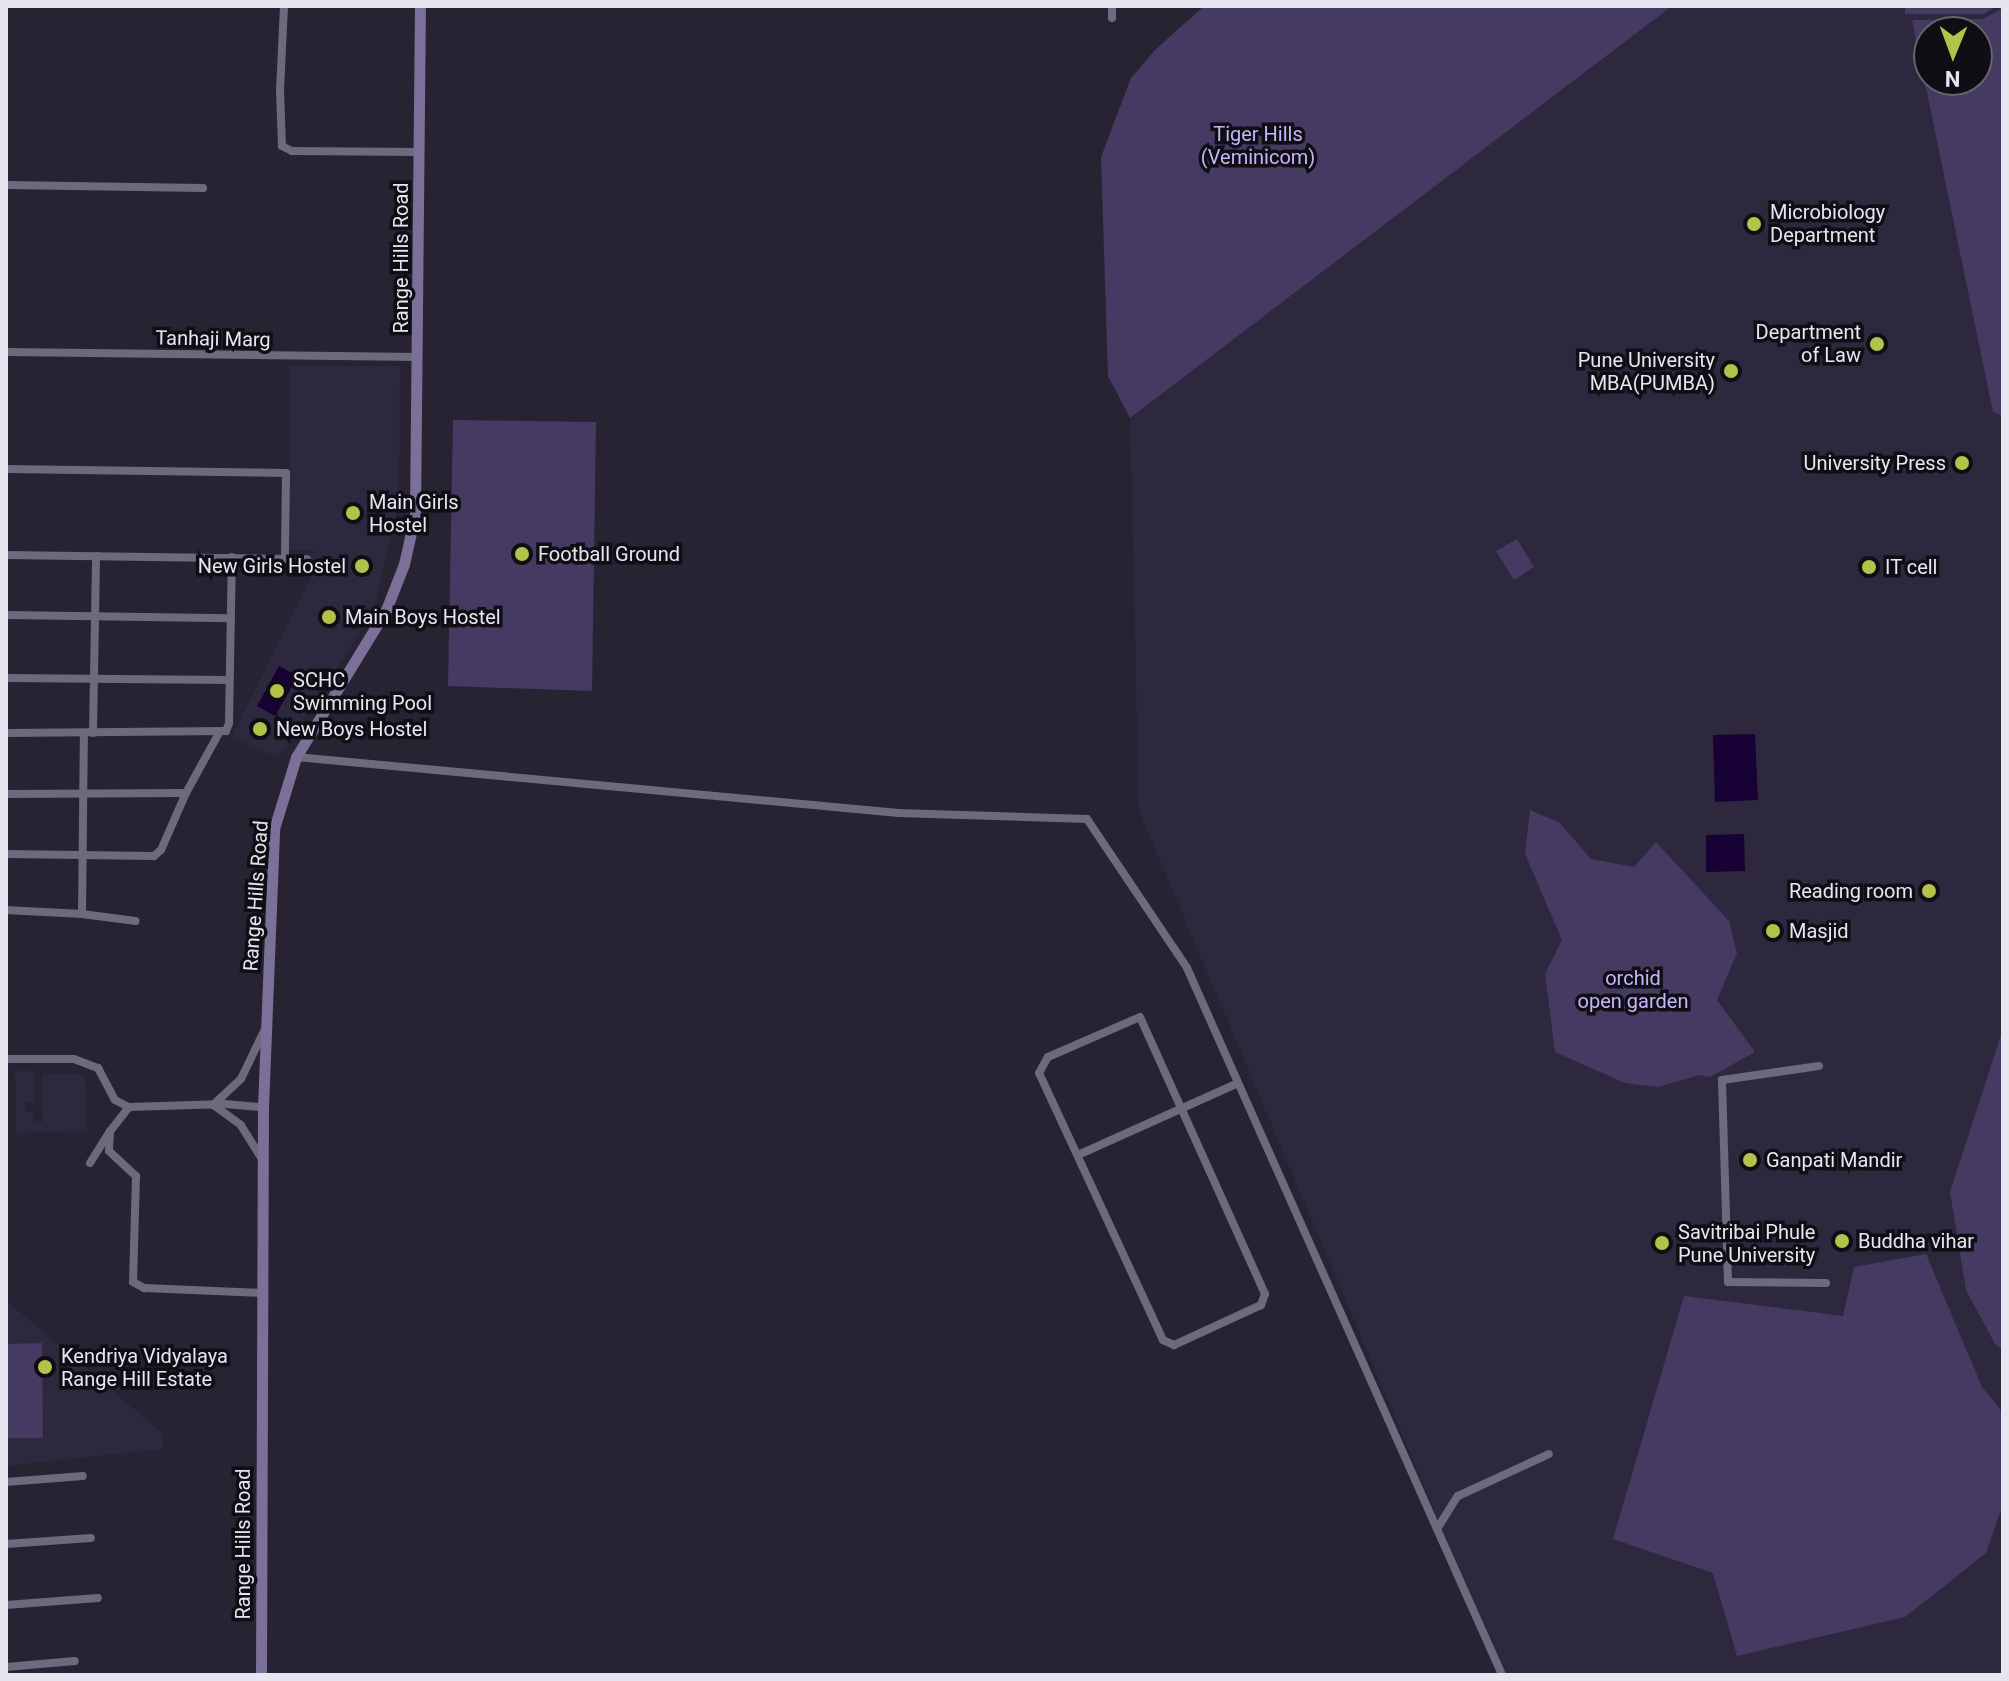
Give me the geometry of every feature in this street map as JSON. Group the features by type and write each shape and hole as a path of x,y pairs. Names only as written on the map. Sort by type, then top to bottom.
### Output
{"street":[{"path":"284,6 280,90 281,142 284,148 419,152"},
{"name":"Range Hills Road","path":"261,1675 263,1107 274,829 296,757 386,610 404,564 415,515 419,357 420,6"},
{"path":"1112,6 1112,18"},
{"path":"6,185 203,188"},
{"name":"Tanhaji Marg","path":"6,352 419,357"},
{"path":"6,469 286,473 285,558"},
{"path":"6,555 307,559"},
{"path":"82,914 83,794 94,679 96,556"},
{"path":"6,733 226,731 229,723 232,557"},
{"path":"6,615 231,618"},
{"path":"6,678 229,680"},
{"path":"6,854 154,856 161,850 186,793 219,733"},
{"path":"296,757 898,813 1087,819 1187,968 1502,1675"},
{"path":"6,794 186,793"},
{"path":"6,910 82,914 136,921"},
{"path":"1140,1017 1265,1294 1261,1305 1178,1344 1170,1345 1163,1340 1078,1155 1039,1073 1048,1057 1140,1017"},
{"path":"213,1105 247,1070 266,1027"},
{"path":"6,1059 74,1059 98,1068 115,1100 129,1107 263,1107"},
{"path":"1819,1066 1722,1080 1728,1282 1826,1283"},
{"path":"1078,1155 1238,1083"},
{"path":"213,1105 241,1125 263,1160"},
{"path":"90,1163 129,1107"},
{"path":"110,1131 109,1151 136,1176 131,1253 135,1285 262,1293"},
{"path":"1437,1529 1458,1496 1549,1454"},
{"path":"6,1482 83,1476"},
{"path":"6,1544 91,1538"},
{"path":"6,1605 98,1598"},
{"path":"6,1667 75,1661"}],"shaded area":[{"name":"Savitribai Phule Pune University","path":"1672,6 2003,6 2003,1675 1504,1675 1139,811 1130,418"},
{"path":"289,366 400,366 399,502 374,610 279,758 232,737 312,575 313,550 290,550"},
{"name":"SCHC Swimming Pool","path":"279,666 298,676 275,716 257,706"},
{"path":"1755,734 1758,800 1715,802 1713,735"},
{"path":"1744,834 1745,871 1706,872 1706,835"},
{"path":"15,1071 34,1071 35,1102 25,1102 25,1112 33,1112 34,1123 43,1122 42,1075 85,1074 86,1131 16,1133"},
{"name":"Kendriya Vidyalaya Range Hill Estate","path":"6,1300 163,1434 163,1449 6,1466"}],"green space":[{"name":"Tiger Hills (Veminicom)","path":"1204,6 1672,6 1130,418 1108,376 1101,157 1131,78 1155,50"},
{"path":"1905,6 1997,6 1984,14 1905,14"},
{"path":"2003,8 2003,416 1993,412 1928,96 1993,96 1993,16 1988,16"},
{"name":"Football Ground","path":"453,420 596,422 592,691 448,686"},
{"path":"1517,539 1534,567 1514,580 1496,551"},
{"name":"orchid open garden","path":"1530,810 1560,823 1591,859 1634,867 1656,842 1729,921 1737,953 1717,1000 1755,1052 1710,1077 1699,1075 1658,1087 1625,1083 1555,1052 1545,974 1562,940 1525,854"},
{"path":"2003,1029 2003,1351 1995,1344 1966,1290 1950,1192"},
{"path":"1926,1254 1982,1387 2003,1413 2003,1504 1986,1553 1905,1617 1737,1656 1713,1573 1613,1539 1684,1296 1843,1316 1854,1267"},
{"path":"42,1343 43,1438 6,1438 6,1344"}],"place":[{"name":"Microbiology Department","path":"1754,224"},
{"name":"Department of Law","path":"1877,344"},
{"name":"Pune University MBA(PUMBA)","path":"1731,371"},
{"name":"University Press","path":"1962,463"},
{"name":"Main Girls Hostel","path":"353,513"},
{"name":"Football Ground","path":"522,554"},
{"name":"New Girls Hostel","path":"362,566"},
{"name":"IT cell","path":"1869,567"},
{"name":"Main Boys Hostel","path":"329,617"},
{"name":"SCHC Swimming Pool","path":"277,691"},
{"name":"New Boys Hostel","path":"260,729"},
{"name":"Reading room","path":"1929,891"},
{"name":"Masjid","path":"1773,931"},
{"name":"Ganpati Mandir","path":"1750,1160"},
{"name":"Buddha vihar","path":"1842,1241"},
{"name":"Savitribai Phule Pune University","path":"1662,1243"},
{"name":"Kendriya Vidyalaya Range Hill Estate","path":"45,1367"}]}
